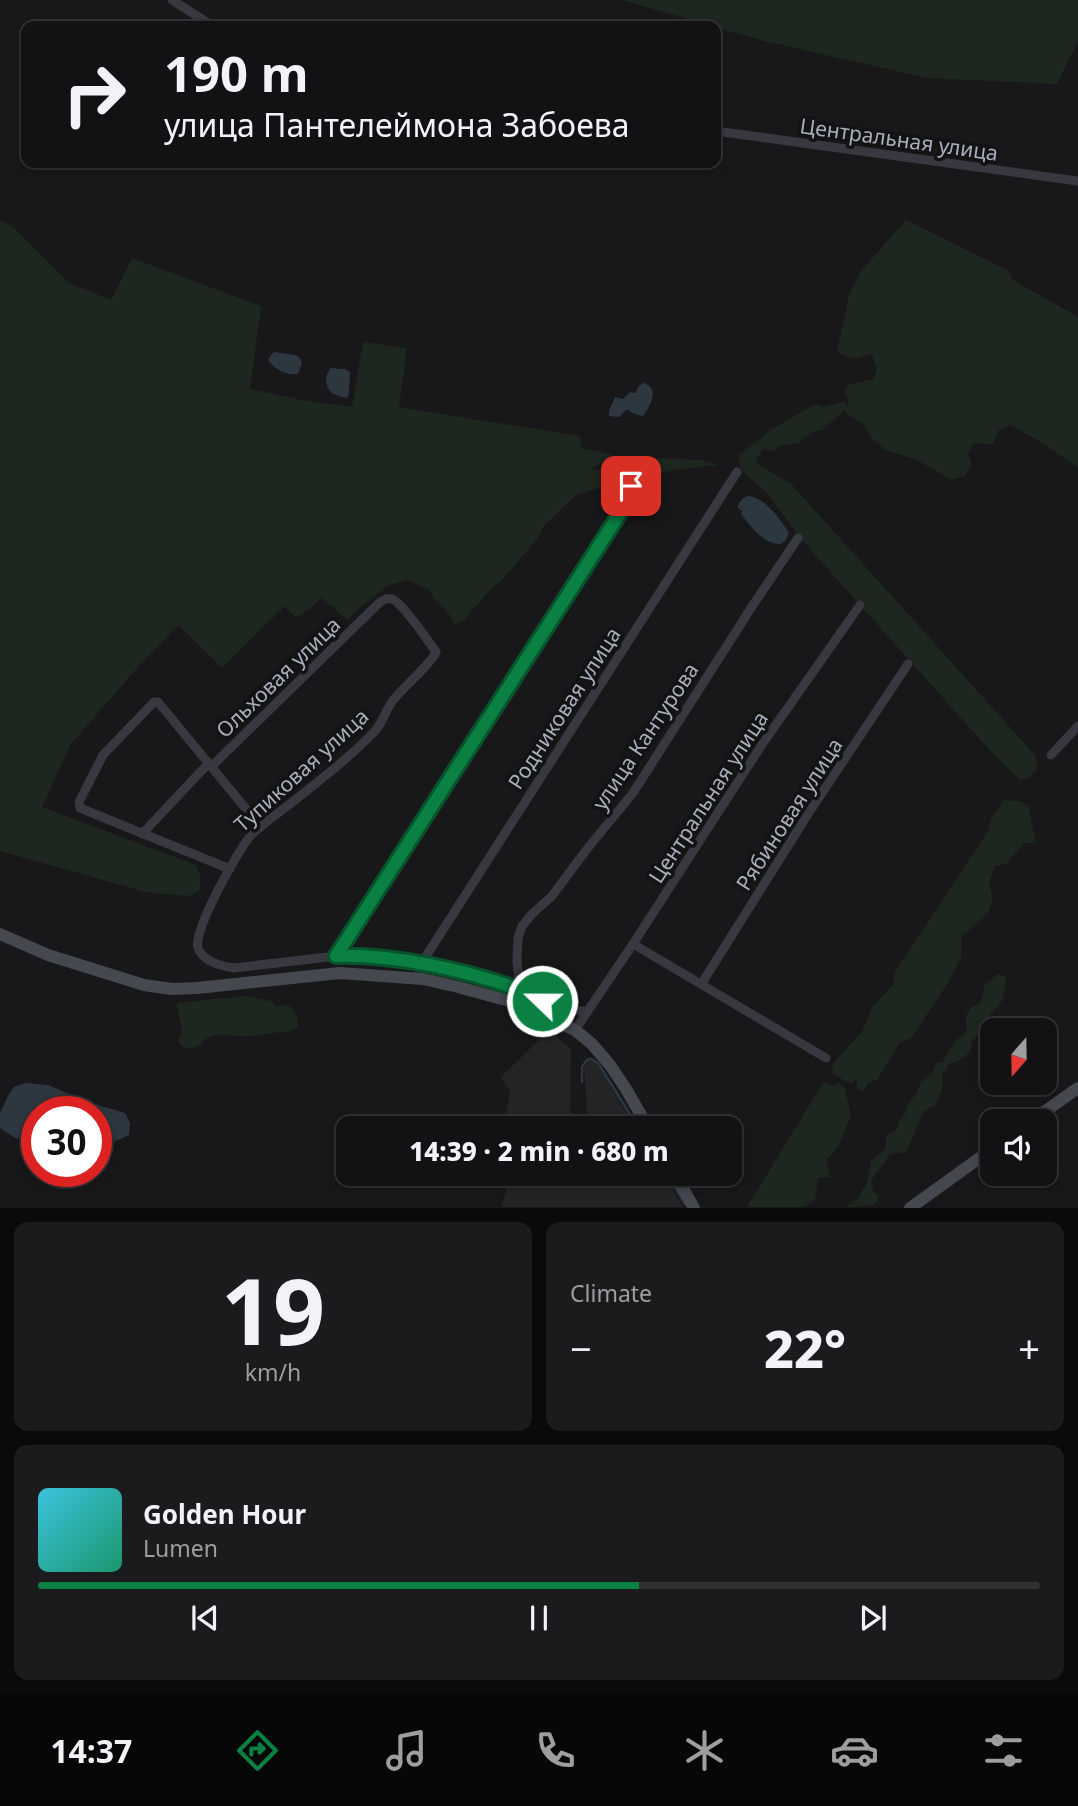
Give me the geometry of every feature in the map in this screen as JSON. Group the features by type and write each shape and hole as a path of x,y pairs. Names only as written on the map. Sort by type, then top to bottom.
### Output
{"street":[{"path":"172,0 204,21"},
{"name":"Центральная улица","path":"721,132 1078,181"},
{"name":"Родниковая улица","path":"421,964 737,472"},
{"path":"336,956 629,499 631,486"},
{"name":"улица Кантурова","path":"520,990 517,960 518,938 522,926 552,897 633,793 798,538"},
{"name":"Ольховая улица","path":"142,834 205,767 215,762 383,600 395,600 436,652"},
{"name":"Центральная улица","path":"575,1030 761,746 860,605"},
{"name":"Тупиковая улица","path":"336,956 234,968 209,960 198,947 197,939 209,909 242,848 261,827 337,766 377,729 392,701 429,663 436,652"},
{"name":"Рябиновая улица","path":"702,984 808,814 908,664"},
{"path":"230,869 78,805 103,755 154,702 158,702 261,827"},
{"path":"1051,755 1078,726"},
{"path":"0,934 48,955 145,985 172,989 340,973 423,979 509,1001 575,1030 592,1044 610,1065 642,1116"},
{"path":"633,944 826,1058"},
{"path":"336,956 421,964 481,978 555,1005 588,1011"},
{"path":"1048,1109 1078,1088"},
{"path":"911,1208 980,1158"},
{"path":"682,1186 694,1208"}],"shaded area":[{"path":"622,0 1078,0 1078,41 1057,84 927,78 764,41 721,29 721,21 695,21"},
{"path":"906,220 1007,270 1013,280 1078,317 1078,468 1011,425 998,431 993,444 973,443 968,454 972,464 965,476 952,480 915,459 887,451 869,436 865,426 846,413 846,409 821,431 813,431 799,443 779,446 773,451 763,449 755,462 792,485 1034,754 1038,767 1027,779 1020,780 987,747 801,539 767,493 742,471 738,456 772,429 816,404 823,407 845,401 847,409 848,399 844,393 847,385 874,379 877,370 872,354 853,359 837,352 849,295 861,271"},
{"path":"0,221 12,226 69,283 111,300 132,258 261,306 250,389 352,407 363,342 407,348 399,407 579,436 582,448 615,455 590,469 615,472 620,481 576,495 544,526 538,538 503,579 462,622 454,625 429,589 408,580 389,585 348,620 321,598 296,618 285,606 222,668 178,625 71,744 42,807 196,865 201,878 199,891 189,896 149,893 0,851"},
{"path":"274,352 300,358 302,363 298,374 285,373 273,366 268,359"},
{"path":"330,368 350,372 348,397 329,390 326,377"},
{"path":"643,383 652,389 653,393 651,403 643,416 627,409 619,417 609,416 615,397 623,399 630,392 636,393"},
{"path":"644,458 694,460 718,465 674,470 624,483 623,477"},
{"path":"747,496 765,504 781,521 789,533 781,544 763,538 741,514 742,511 737,507"},
{"path":"1004,800 1020,801 1028,806 1036,843 1024,843 1007,863 995,866 989,883 993,900 989,911 962,937 961,957 950,980 911,1038 900,1042 877,1080 868,1083 864,1091 858,1089 856,1079 853,1083 846,1082 832,1072 833,1064 863,1030 872,1007 893,985 895,972 988,831 991,818"},
{"path":"998,974 1007,977 1002,1001 988,1018 980,1018 980,1032 972,1041 969,1053 949,1064 942,1076 943,1087 938,1100 924,1111 906,1152 890,1154 871,1181 873,1191 879,1196 877,1202 873,1205 845,1207 857,1199 867,1183 871,1161 886,1148 886,1137 896,1131 906,1107 918,1092 920,1083 932,1073 936,1063 942,1062 952,1045 965,1032 967,1014 982,999 984,986"},
{"path":"247,996 271,1001 277,1007 288,1005 296,1015 298,1027 292,1031 254,1035 216,1035 195,1048 183,1047 178,1041 182,1031 177,1003"},
{"path":"549,1030 571,1049 570,1116 505,1116 510,1092 501,1077"},
{"path":"589,1061 596,1062 628,1116 587,1116 584,1067"},
{"path":"824,1081 832,1086 838,1083 844,1086 851,1115 839,1146 826,1160 830,1177 818,1178 815,1199 805,1207 747,1207"},
{"path":"25,1083 48,1085 74,1096 21,1096 21,1136 17,1139 0,1128 0,1113 14,1087"},
{"path":"112,1109 125,1113 130,1123 129,1135 112,1141"},
{"path":"507,1186 671,1186 683,1207 501,1207"}],"waterway":[{"path":"582,1082 582,1067 587,1060 598,1063 631,1116"},
{"path":"674,1186 685,1204"}],"route":[{"path":"542,1001 520,990 481,978 421,964 336,956 629,499 631,486"}]}
